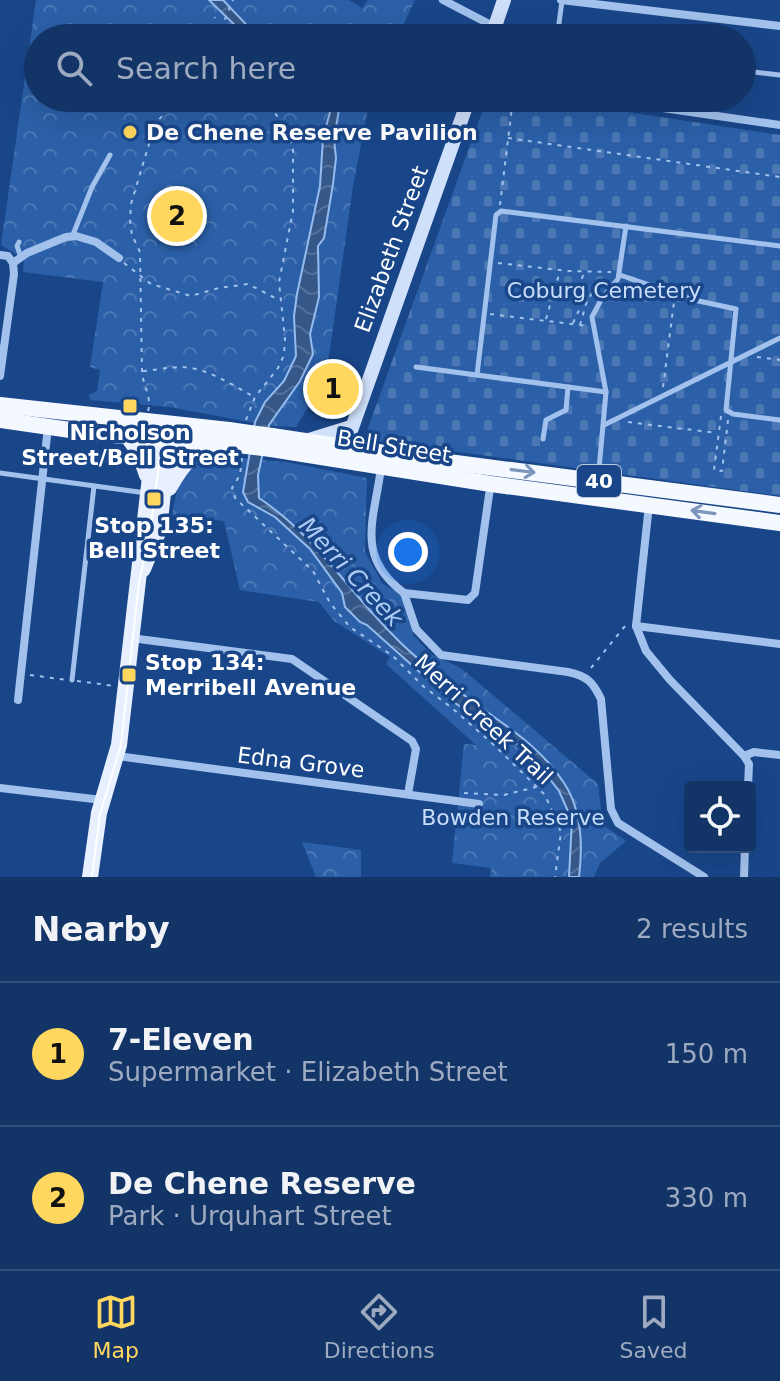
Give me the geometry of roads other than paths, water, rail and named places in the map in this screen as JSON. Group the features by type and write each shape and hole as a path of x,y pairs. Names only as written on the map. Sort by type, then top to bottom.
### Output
{"highway":[{"name":"Bell Street","path":"0,405 99,416 231,442 306,440 381,468 598,481 651,496 780,523"},
{"path":"98,434 99,416"},
{"name":"Bell Street","path":"0,420 128,437 159,428"},
{"name":"Bell Street","path":"272,442 492,476 651,496 780,505"}],"main road":[{"path":"496,24 504,0"},
{"name":"Elizabeth Street","path":"343,454 464,112"},
{"path":"306,440 351,427"},
{"path":"90,877 102,800 117,756 148,487 159,428"},
{"path":"137,585 157,538 164,496 159,428"},
{"path":"128,437 139,452 148,487"},
{"path":"164,496 188,459 205,449 231,442"}],"street":[{"path":"443,0 480,24"},
{"path":"562,0 780,26"},
{"path":"690,112 780,125"},
{"path":"0,376 10,258 72,237 96,242 119,258"},
{"path":"18,700 49,426"},
{"path":"381,468 372,553 378,570 404,593 416,629 441,655 568,672 582,675 594,683 601,699 611,809 618,823 704,877"},
{"path":"404,593 468,600 475,593 492,476"},
{"path":"651,496 636,626 646,651 670,680 744,756 749,764 748,781"},
{"path":"636,626 780,644"},
{"path":"131,638 298,662 412,741 416,749 408,794"},
{"path":"744,756 754,752 780,755"},
{"name":"Edna Grove","path":"117,756 408,794 478,799"},
{"path":"0,788 102,800"},
{"path":"744,877 745,853"}],"lane":[{"path":"559,24 562,0"},
{"path":"756,72 780,75"},
{"path":"72,237 92,187 110,155"},
{"path":"477,375 496,215 499,212 507,210 780,246"},
{"path":"598,481 606,392 592,326 595,308 620,275 626,226"},
{"path":"10,258 19,242"},
{"path":"620,275 736,309 728,411 780,420"},
{"path":"603,425 780,338"},
{"path":"416,367 606,392"},
{"path":"543,439 546,420 566,410 568,387"},
{"path":"0,473 94,486 148,487"},
{"path":"72,680 94,486"}],"water":[{"path":"209,0 223,0 246,24 234,24"},
{"path":"330,112 339,112 334,139 336,158 333,184 324,238 318,246 319,297 310,334 313,354 300,381 269,425 258,475 259,498 312,544 402,644 523,739 549,764 570,793 578,816 581,840 579,877 569,877 572,820 559,791 545,773 523,748 452,701 360,622 345,607 342,593 310,549 275,517 248,502 243,492 255,422 265,402 284,381 296,356 294,316 320,186 323,138"}],"tram line":[{"path":"92,877 100,814 121,745 139,582 150,532 160,458"}],"place":[{"name":"De Chene Reserve Pavilion","path":"130,132"},
{"name":"De Chene Reserve","path":"177,216"},
{"name":"7-Eleven","path":"333,389"},
{"name":"Nicholson Street/Bell Street","path":"130,406"},
{"name":"Stop 135: Bell Street","path":"154,499"},
{"name":"Stop 134: Merribell Avenue","path":"129,675"}],"park label":[{"name":"Coburg Cemetery","path":"604,290"},
{"name":"Bowden Reserve","path":"513,817"}],"water label":[{"name":"Merri Creek","path":"351,572"}]}
